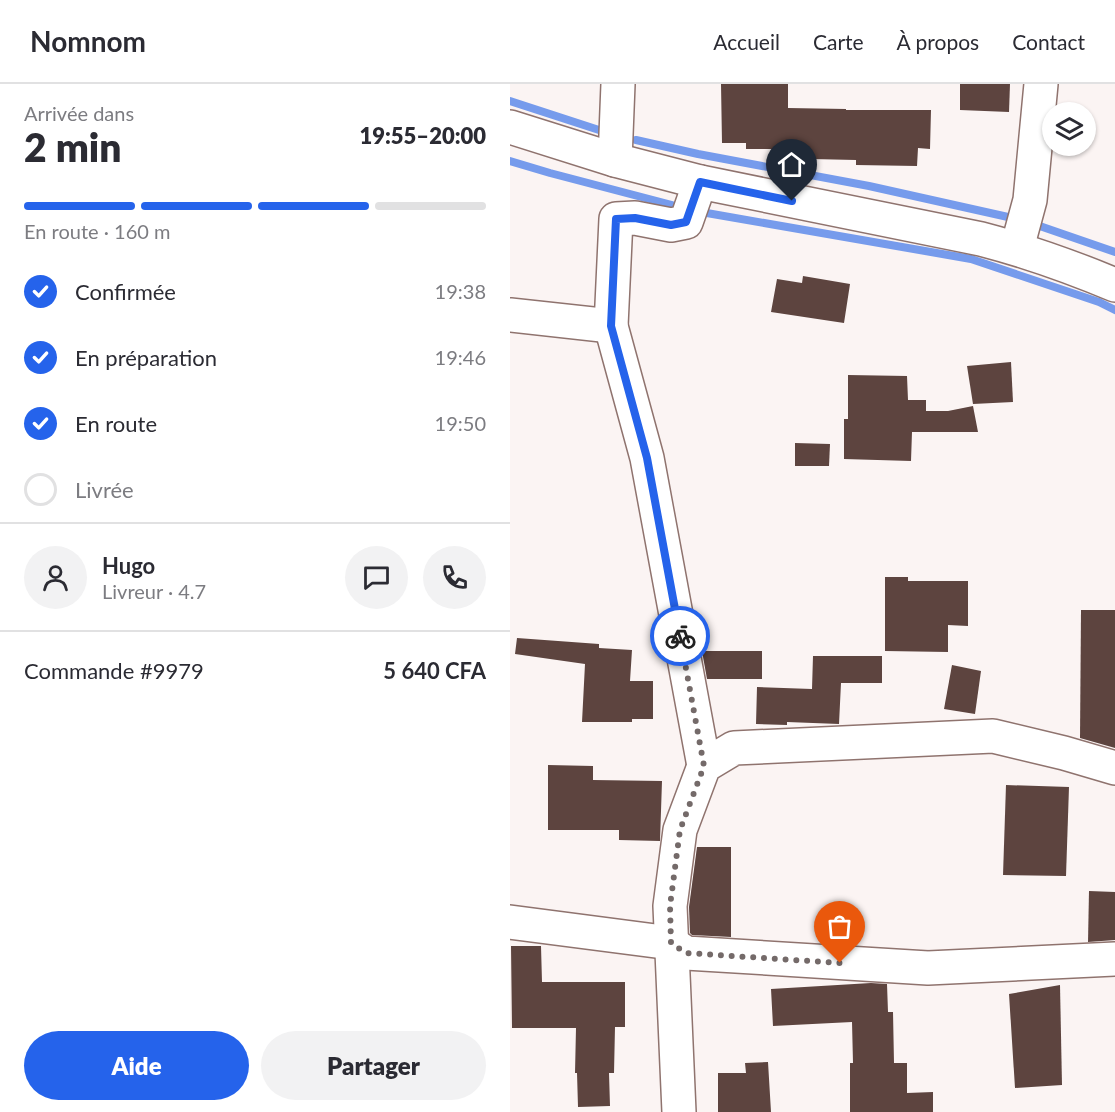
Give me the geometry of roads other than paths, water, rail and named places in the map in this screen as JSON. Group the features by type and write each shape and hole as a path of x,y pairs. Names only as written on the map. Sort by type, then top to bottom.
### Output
{"street":[{"path":"615,160 618,84"},
{"path":"1017,248 1030,200 1041,84"},
{"path":"510,127 615,160 700,182 1017,248 1115,285"},
{"path":"679,1112 670,906 680,830 704,766 647,458 611,326 616,219 635,218 671,225 686,222 700,182"},
{"path":"510,315 611,326"},
{"path":"704,766 734,748 993,736 1115,768"},
{"path":"510,922 671,943 686,953 928,968 1115,959"}],"waterway":[{"path":"510,101 599,130"},
{"path":"636,140 869,186 1017,219"},
{"path":"510,161 672,205"},
{"path":"701,212 971,259 1099,302 1115,310"},
{"path":"1031,223 1115,252"}]}
